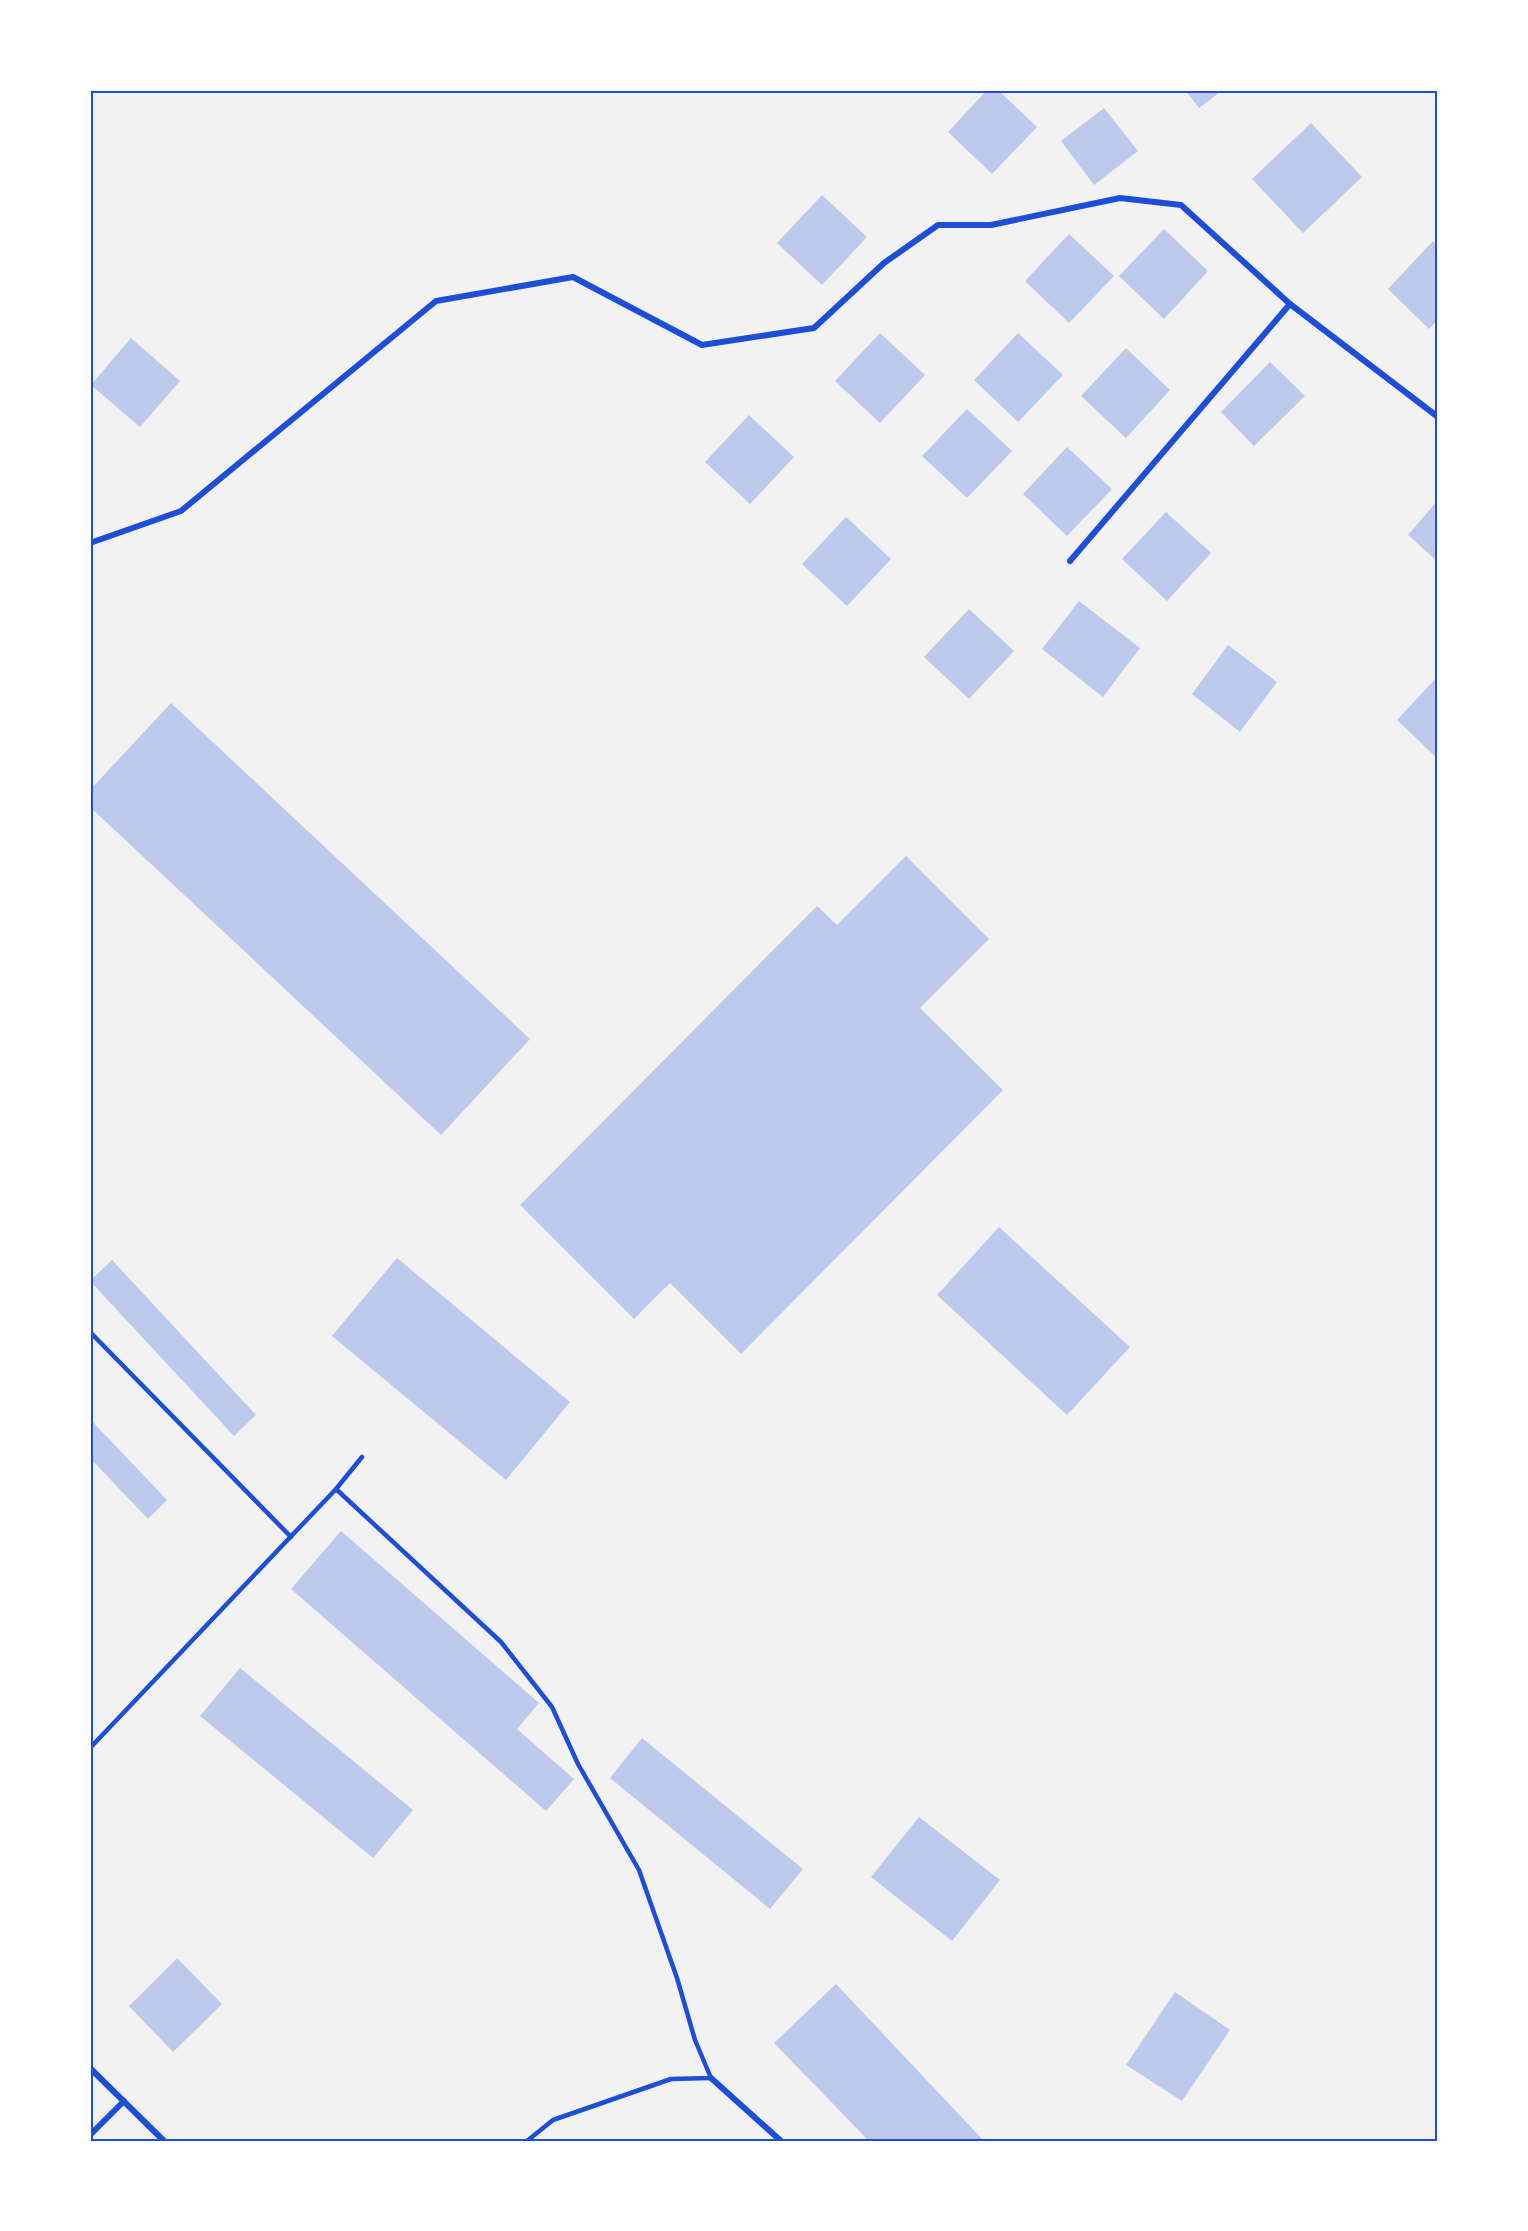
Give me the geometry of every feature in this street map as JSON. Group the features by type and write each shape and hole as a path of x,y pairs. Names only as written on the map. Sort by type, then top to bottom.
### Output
{"street":[{"path":"90,543 181,511 436,301 573,277 702,345 814,328 884,263 938,225 991,225 1120,198 1181,205 1290,304 1438,417"},
{"path":"1070,561 1290,304"},
{"path":"90,2068 164,2141"},
{"path":"711,2078 781,2141"},
{"path":"90,2135 124,2101"}],"lane":[{"path":"90,1332 291,1537"},
{"path":"90,1748 336,1489 362,1456"},
{"path":"336,1489 501,1642 552,1707 578,1764 639,1870 677,1978 695,2040 711,2078 671,2079 554,2120 527,2141"}],"building":[{"path":"987,90 998,90 1037,127 992,174 948,132"},
{"path":"1185,90 1223,90 1199,108"},
{"path":"1104,108 1138,151 1094,185 1061,141"},
{"path":"1311,123 1362,177 1303,233 1252,179"},
{"path":"822,195 867,237 822,285 777,243"},
{"path":"1164,229 1208,271 1164,319 1119,276"},
{"path":"1069,234 1114,276 1069,323 1025,281"},
{"path":"1433,241 1438,246 1438,319 1429,329 1388,289"},
{"path":"880,333 925,375 880,423 835,381"},
{"path":"1018,333 1063,375 1018,422 974,380"},
{"path":"131,338 180,381 140,427 91,385"},
{"path":"1126,348 1170,390 1126,438 1081,396"},
{"path":"1270,362 1305,396 1254,446 1221,412"},
{"path":"967,409 1012,451 967,498 922,456"},
{"path":"749,415 794,457 750,504 705,462"},
{"path":"1067,447 1112,489 1067,536 1023,494"},
{"path":"1438,500 1438,562 1408,535"},
{"path":"1166,512 1211,553 1167,601 1122,559"},
{"path":"846,517 891,559 847,606 802,564"},
{"path":"1079,601 1140,648 1103,697 1042,649"},
{"path":"969,609 1014,651 969,699 924,657"},
{"path":"1228,645 1277,682 1240,732 1192,694"},
{"path":"1438,676 1438,759 1397,720"},
{"path":"171,703 530,1039 441,1135 90,807 90,790"},
{"path":"906,856 989,939 920,1008 1003,1090 741,1354 670,1283 634,1319 520,1205 817,906 837,925"},
{"path":"999,1227 1130,1347 1067,1415 937,1295"},
{"path":"397,1258 570,1402 506,1480 332,1336"},
{"path":"112,1260 256,1415 234,1436 90,1281"},
{"path":"90,1419 167,1500 148,1519 90,1458"},
{"path":"341,1531 539,1703 517,1729 574,1779 546,1811 291,1589"},
{"path":"240,1668 413,1810 373,1858 200,1716"},
{"path":"642,1738 803,1869 770,1909 610,1778"},
{"path":"919,1817 1000,1880 952,1941 871,1877"},
{"path":"177,1958 222,2004 173,2052 129,2006"},
{"path":"836,1984 984,2141 869,2141 774,2043"},
{"path":"1175,1992 1230,2030 1182,2101 1126,2065"}]}
